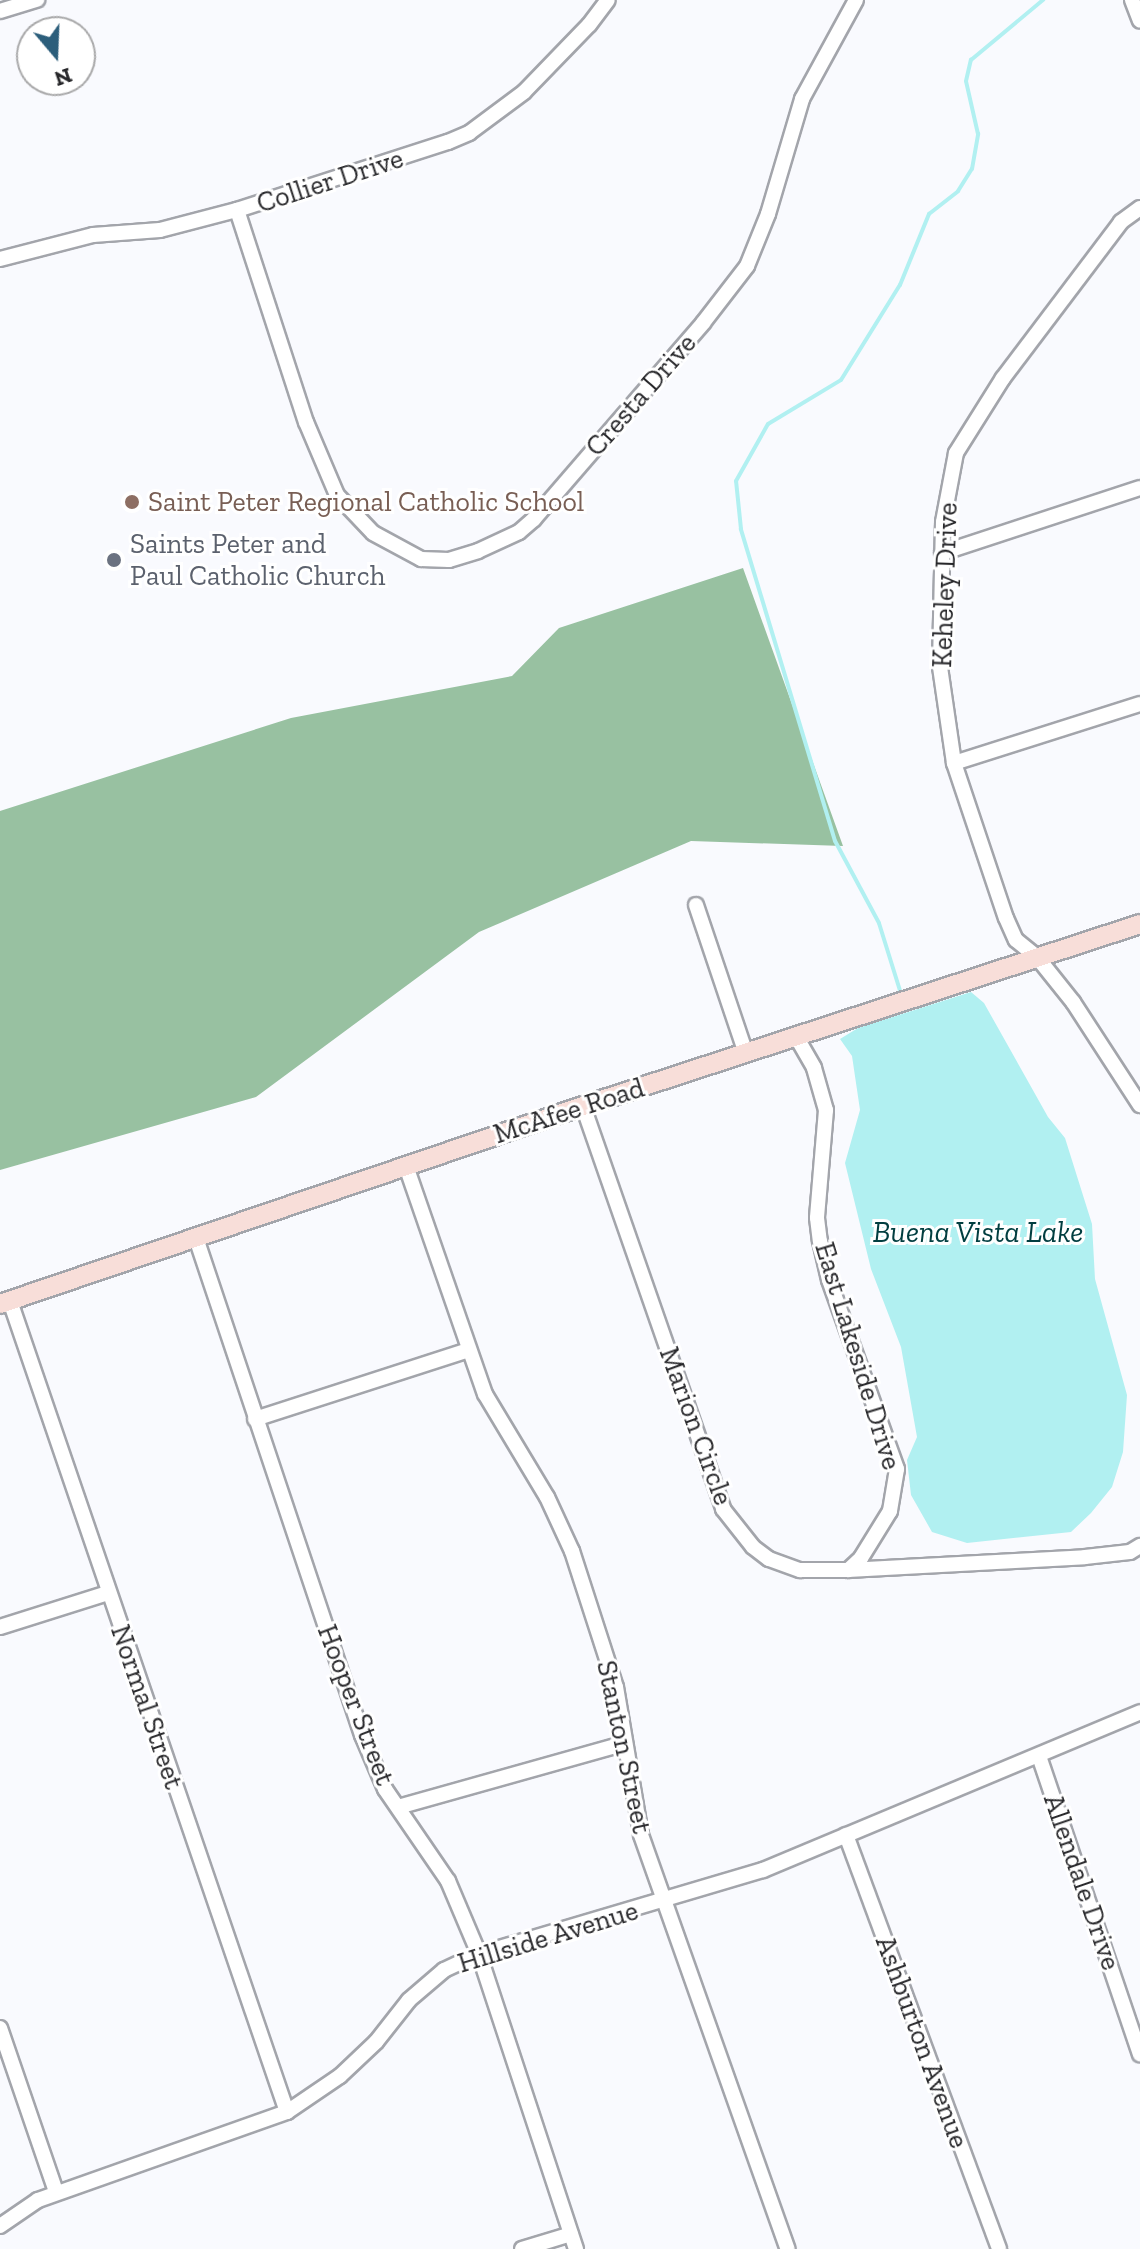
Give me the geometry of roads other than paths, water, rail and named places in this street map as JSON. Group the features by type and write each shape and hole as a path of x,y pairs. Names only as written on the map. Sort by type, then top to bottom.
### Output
{"street":[{"path":"0,11 37,0"},
{"name":"Collier Drive","path":"0,259 46,244 93,235 160,230 237,210 405,158 469,133 524,92 589,25 608,0"},
{"name":"Cresta Drive","path":"237,210 306,422 337,495 373,533 421,559 449,560 478,551 519,532 534,519 703,323 747,266 768,214 802,99 856,0"},
{"path":"1132,0 1140,21"},
{"name":"Keheley Drive","path":"1140,208 1121,222 1012,366 956,453 946,499 940,667 954,763 1016,940 1037,957 1073,1002 1140,1105"},
{"path":"942,553 1140,488"},
{"path":"954,763 1140,704"},
{"path":"696,905 746,1054"},
{"name":"McAfee Road","path":"5,1302 583,1106 1140,924"},
{"name":"East Lakeside Drive","path":"797,1038 814,1068 826,1110 817,1218 829,1280 897,1469 890,1511 861,1558 848,1570"},
{"name":"Marion Circle","path":"583,1106 723,1509 741,1535 769,1559 800,1570 848,1570 1085,1557 1130,1552 1140,1546"},
{"name":"Stanton Street","path":"406,1166 485,1394 547,1497 568,1540 616,1687 641,1835 788,2249"},
{"name":"Hooper Street","path":"196,1238 366,1746 385,1789 448,1881 479,1954 574,2242"},
{"name":"Normal Street","path":"5,1302 287,2112"},
{"path":"255,1419 468,1350"},
{"path":"0,1627 108,1593"},
{"name":"Hillside Avenue","path":"0,2226 38,2200 56,2192 287,2112 340,2076 376,2042 409,2000 444,1970 479,1954 763,1870 1140,1712"},
{"path":"398,1807 625,1743"},
{"name":"Allendale Drive","path":"1039,1756 1140,2054"},
{"name":"Ashburton Avenue","path":"846,1835 999,2249"},
{"path":"0,2028 56,2192"},
{"path":"522,2249 574,2242"}],"water":[{"name":"Buena Vista Lake","path":"971,992 984,1003 1048,1117 1065,1138 1092,1224 1095,1279 1127,1395 1123,1452 1112,1487 1071,1532 967,1543 932,1532 911,1495 907,1460 917,1437 901,1347 871,1269 845,1163 860,1110 852,1056 840,1039 858,1028"}],"waterway":[{"path":"902,997 879,923 835,841 741,529 736,481 768,424 841,380 900,285 929,214 958,191 972,169 978,134 966,81 971,60 1043,0"}],"place":[{"name":"Saint Peter Regional Catholic School","path":"132,502"},
{"name":"Saints Peter and Paul Catholic Church","path":"114,560"}]}
